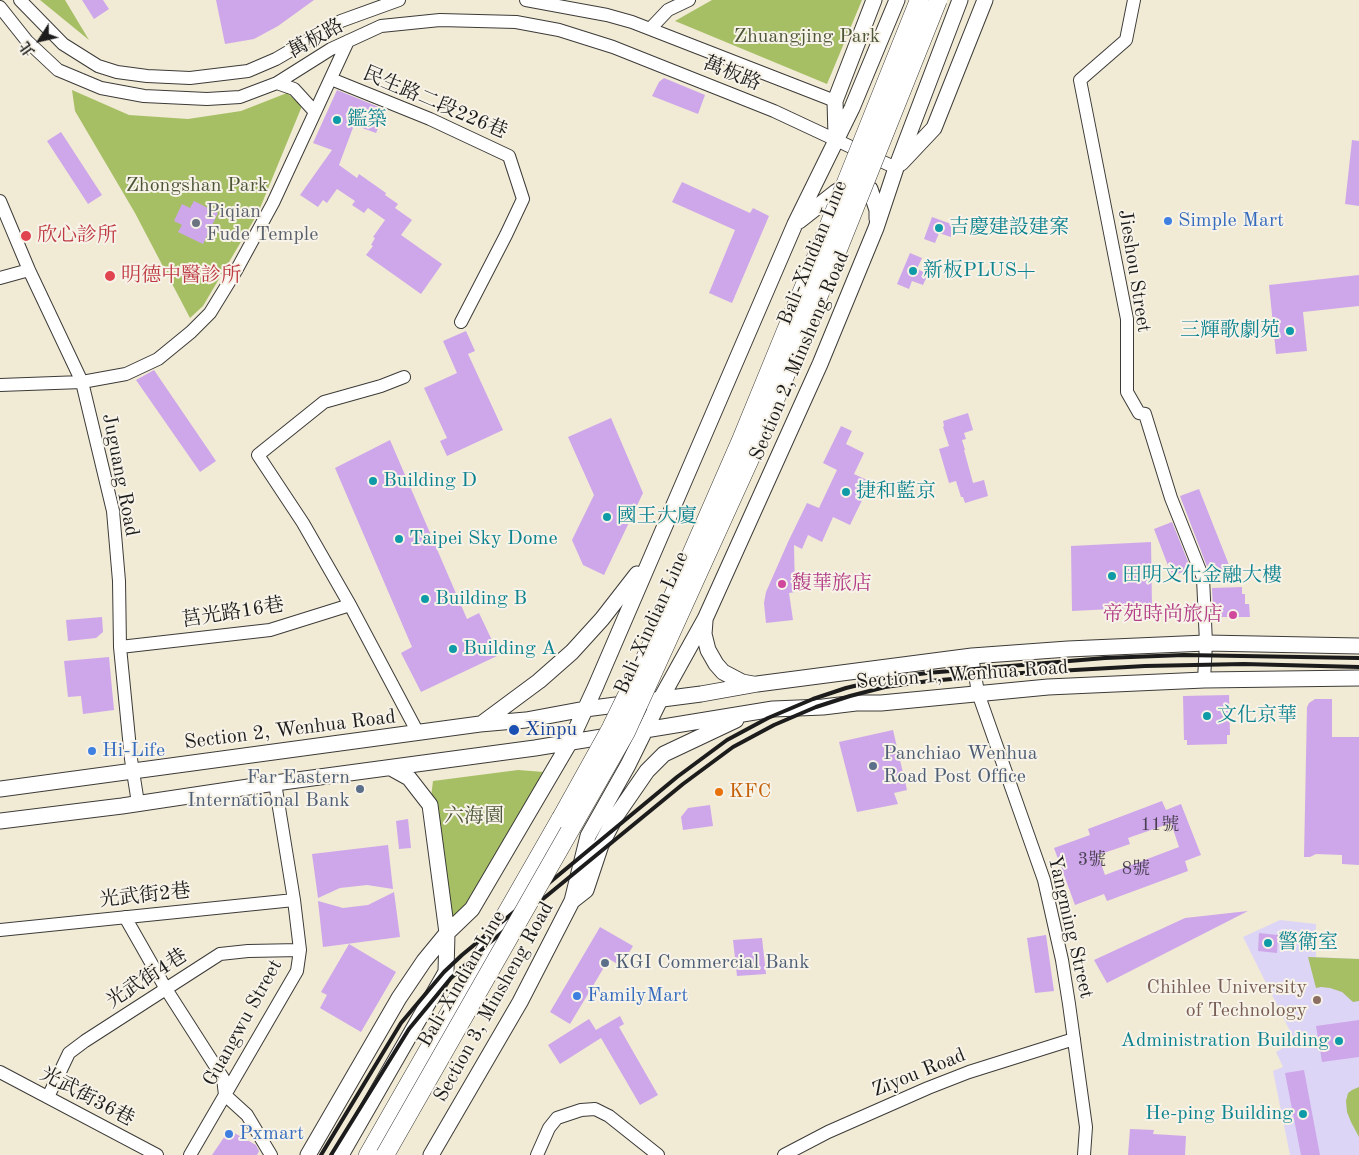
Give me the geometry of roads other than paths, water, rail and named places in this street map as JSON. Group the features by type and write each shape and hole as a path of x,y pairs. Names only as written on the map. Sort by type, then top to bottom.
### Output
{"highway":[{"name":"Bali-Xindian Line","path":"368,1155 612,728 652,644 752,414 919,0"},
{"name":"Bali-Xindian Line","path":"385,1155 626,732 754,450 839,248 938,0"}],"main road":[{"path":"836,140 835,100 874,0"},
{"path":"308,1155 399,998 424,961 447,933 472,909 570,742 795,224 852,108 897,0"},
{"path":"896,168 960,0"},
{"name":"Section 2, Minsheng Road","path":"647,729 660,700 705,619 820,364 876,228 896,168 934,128 985,0"},
{"path":"795,224 836,192 850,183 859,182 870,189 874,199 877,210 876,228"},
{"path":"480,724 540,681 572,652 602,619 650,558"},
{"path":"705,619 704,634 708,650 716,664 723,672 742,682 757,684"},
{"name":"Section 1, Wenhua Road","path":"584,710 757,684 972,656 1068,649 1206,643 1359,646"},
{"name":"Section 1, Wenhua Road","path":"570,742 773,709 856,702 881,703 1048,687 1204,680 1359,678"},
{"name":"Section 2, Wenhua Road","path":"0,789 480,724 526,720 584,710"},
{"path":"572,901 586,890 600,845 616,816 647,771 664,754 749,714"},
{"name":"Section 3, Minsheng Road","path":"431,1155 520,1002 572,901 588,836 647,729"},
{"path":"0,821 570,742"},
{"path":"341,1155 446,972 447,933 430,805 409,778 391,768"}],"street":[{"name":"萬板路","path":"20,0 63,44 98,66 117,72 147,76 190,78 248,71 276,60 341,20 401,0"},
{"path":"401,0 403,24"},
{"name":"萬板路","path":"526,0 607,15 650,29 835,100"},
{"path":"650,29 668,10 689,0"},
{"name":"Jieshou Street","path":"1134,0 1126,40 1080,80 1127,319 1127,392 1139,413 1145,414 1171,498 1203,578 1206,643"},
{"name":"萬板路","path":"0,7 27,41 58,70 101,88 144,96 207,99 240,97 277,83 331,50 381,26 440,20 501,20 559,30 613,47 774,111 896,168"},
{"path":"0,385 82,382 126,374 158,359 191,332 210,312 237,269 282,186 348,41"},
{"name":"民生路二段226巷","path":"331,79 430,119 509,156 523,200 461,322"},
{"path":"277,83 294,90 315,112"},
{"name":"Juguang Road","path":"0,201 29,270 82,382 113,511 119,581 120,648 138,803"},
{"path":"0,278 29,270"},
{"path":"404,377 381,386 324,402 258,455 303,523 350,605 418,733"},
{"name":"莒光路16巷","path":"120,648 270,630 350,605"},
{"path":"1204,680 1206,643"},
{"name":"Yangming Street","path":"972,656 978,693 1044,880 1062,960 1086,1127 1084,1155"},
{"name":"Guangwu Street","path":"190,1155 297,971 300,950 275,783"},
{"name":"光武街2巷","path":"0,930 294,900"},
{"path":"125,917 166,989 223,1078 224,1095 247,1115 271,1155"},
{"name":"光武街4巷","path":"48,1097 69,1053 220,954 248,950 300,950"},
{"name":"Ziyou Road","path":"784,1155 828,1132 928,1088 968,1072 1074,1039"},
{"name":"光武街36巷","path":"0,1072 157,1155"},
{"path":"537,1155 549,1128 557,1118 581,1110 595,1109 609,1116 658,1155"}],"railway":[{"path":"321,1155 401,1023 444,972 677,777 727,740 768,718 813,699 846,688 883,679 927,673 1105,658 1184,655 1359,658"},
{"path":"331,1155 409,1029 451,978 488,944 683,784 733,747 774,725 816,707 850,696 885,687 929,681 1022,673 1145,666 1244,664 1359,667"}],"place":[{"name":"鑑築","path":"337,120"},
{"name":"Simple Mart","path":"1168,221"},
{"name":"Piqian Fude Temple","path":"196,223"},
{"name":"吉慶建設建案","path":"939,228"},
{"name":"欣心診所","path":"26,236"},
{"name":"新板PLUS+","path":"913,271"},
{"name":"明德中醫診所","path":"110,276"},
{"name":"三輝歌劇苑","path":"1290,331"},
{"name":"Building D","path":"373,481"},
{"name":"捷和藍京","path":"846,492"},
{"name":"國王大廈","path":"607,517"},
{"name":"Taipei Sky Dome","path":"399,539"},
{"name":"田明文化金融大樓","path":"1112,576"},
{"name":"馥華旅店","path":"782,584"},
{"name":"Building B","path":"425,599"},
{"name":"帝苑時尚旅店","path":"1233,615"},
{"name":"Building A","path":"453,649"},
{"name":"文化京華","path":"1207,716"},
{"name":"Xinpu","path":"514,730"},
{"name":"Hi-Life","path":"92,751"},
{"name":"Panchiao Wenhua Road Post Office","path":"873,766"},
{"name":"Far Eastern International Bank","path":"360,789"},
{"name":"KFC","path":"719,792"},
{"name":"警衛室","path":"1268,943"},
{"name":"KGI Commercial Bank","path":"605,963"},
{"name":"FamilyMart","path":"577,996"},
{"name":"Chihlee University of Technology","path":"1317,1000"},
{"name":"Administration Building","path":"1339,1041"},
{"name":"He-ping Building","path":"1303,1114"},
{"name":"Pxmart","path":"229,1134"}],"park label":[{"name":"Zhuangjing Park","path":"807,37"},
{"name":"Zhongshan Park","path":"197,186"},
{"name":"六海園","path":"474,817"}]}
